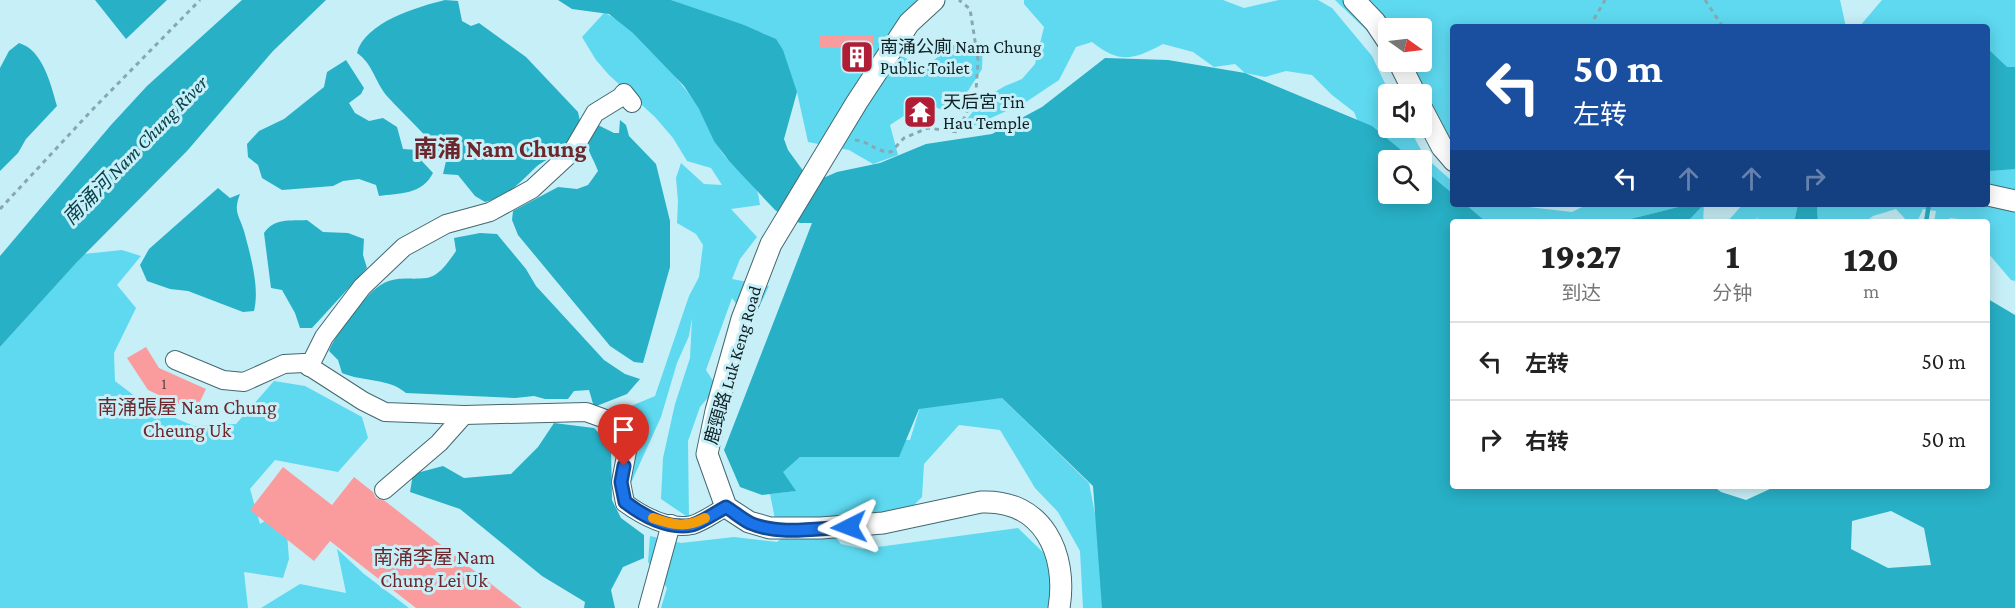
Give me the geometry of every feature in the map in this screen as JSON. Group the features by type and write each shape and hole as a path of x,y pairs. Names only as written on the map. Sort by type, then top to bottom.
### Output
{"street":[{"name":"鹿頸路 Luk Keng Road","path":"726,507 707,454 716,411 742,319 771,243 909,23 934,0"},
{"path":"1354,0 1378,26"},
{"path":"309,367 324,337 362,287 404,247 446,224 490,212 532,189 572,152 595,113 624,93 632,103"},
{"path":"1432,128 1450,156"},
{"path":"1990,195 2015,201"},
{"path":"175,360 223,380 244,382 284,364 304,363 363,401 385,412 464,415 586,412 608,420 621,434 627,450 621,482 625,502 641,514 670,524 693,525 726,507 749,522 770,528 792,529 883,523 981,502 997,502 1015,506 1027,512 1039,523 1054,549 1061,575 1059,608"},
{"path":"384,490 439,443 464,415"},
{"path":"648,608 670,524"}],"path":[{"path":"0,209 93,109 200,0"},
{"path":"838,133 849,139 864,141 878,152 891,152 904,138 928,128 958,132 976,91 978,60 969,9 959,0"},
{"path":"1594,19 1605,0"},
{"path":"1705,0 1721,24"}],"shaded area":[{"path":"671,0 930,0 897,54 925,67 956,43 983,43 982,69 961,102 942,110 925,102 890,125 898,155 873,164 849,150 808,142 797,92 765,34"},
{"path":"1024,0 1223,0 1244,8 1279,0 1318,0 1332,8 1372,56 1385,84 1378,84 1378,138 1415,138 1421,150 1378,151 1366,142 1354,112 1312,75 1286,71 1265,77 1245,73 1235,64 1214,67 1193,52 1163,44 1143,54 1127,57 1111,54 1092,42 1076,47 1059,80 1026,102 971,127 967,119 983,99 1022,79 1035,64 1044,27 1024,4"},
{"path":"1335,0 1840,0 1845,24 1450,24 1450,157 1432,127 1432,84 1406,84 1399,72 1432,72 1432,18 1378,18 1378,41"},
{"path":"1882,0 2015,0 2015,205 1990,189 1990,24 1862,24"},
{"path":"604,13 628,28 670,70 700,110 723,154 751,182 759,196 760,205 731,209 757,237 740,259 732,279 769,286 751,325 732,298 706,370 717,387 700,407 688,441 689,518 661,499 663,458 675,404 690,358 692,318 689,336 677,363 661,417 631,483 624,409 655,396 689,296 699,277 703,245 696,234 677,223 676,178 681,163 704,184 722,185 711,168 687,161 673,138 655,117 596,60 582,37"},
{"path":"1432,163 1450,179 1450,207 1528,207 1572,212 1582,207 1689,207 1630,219 1461,219 1432,200"},
{"path":"1990,204 2015,210 2015,281 2011,280 1990,255 1990,219 1935,219 1936,211 1923,209 1918,219 1905,219 1896,209 1869,219 1818,219 1817,207 1990,207"},
{"path":"1695,207 1704,207 1703,219 1685,219"},
{"path":"1740,207 1797,207 1795,219 1730,219"},
{"path":"122,250 141,256 117,285 136,308 114,353 115,381 149,407 194,426 236,424 274,381 305,386 362,417 368,438 338,472 275,460 250,489 260,524 285,509 289,559 283,578 244,572 248,608 0,608 0,347 84,254"},
{"path":"1002,398 1089,483 1112,601 1111,608 1083,608 1080,551 1058,512 1035,488 1000,430 959,425 924,464 922,497 896,523 826,525 841,544 863,549 1018,528 1053,562 1048,608 661,608 667,588 648,562 650,536 681,543 734,537 777,542 802,522 775,519 770,494 795,491 780,474 800,457 887,440 910,440 921,404"},
{"path":"337,549 364,574 409,608 261,608 300,584 346,593"}],"water":[{"path":"95,0 167,0 126,39"},
{"name":"南涌河 Nam Chung River","path":"242,0 326,0 273,51 187,151 77,262 0,347 0,256 147,86"},
{"path":"445,0 458,1 462,21 471,26 479,23 526,57 578,112 580,121 563,149 538,166 507,193 485,202 475,196 458,175 443,174 446,161 425,135 386,95 370,67 357,53 362,42 381,24 407,12"},
{"path":"558,0 671,0 744,25 776,39 783,50 797,92 784,139 788,150 804,172 821,179 837,172 880,163 926,144 992,134 1042,107 1105,58 1168,60 1245,73 1372,126 1378,131 1378,138 1386,138 1401,150 1378,150 1378,204 1432,204 1432,176 1450,191 1450,207 1468,207 1482,219 1450,219 1450,489 1717,489 1746,500 1770,489 1990,489 1990,300 2015,315 2015,608 1102,608 1093,486 1002,398 919,409 899,457 800,457 783,472 796,491 762,495 740,487 724,450 812,223 800,223 775,210 729,161 714,141 699,109 684,86 633,33 609,14 572,9","holes":["1891,511 1924,528 1931,565 1888,568 1851,549 1852,521"]},
{"path":"19,43 27,47 40,60 49,79 57,106 0,171 0,68 9,51"},
{"path":"1990,51 2007,67 2015,67 2015,169 1990,171"},
{"path":"346,60 364,88 361,94 349,103 355,113 369,121 383,118 397,127 403,149 417,150 420,159 433,173 423,185 409,192 379,196 376,185 359,179 343,181 333,186 282,190 262,178 258,165 248,157 247,144 259,131 284,119 324,87 327,72"},
{"path":"620,120 626,125 629,136 656,164 670,221 670,267 643,363 634,362 610,346 518,235 512,220 513,211 558,187 577,189 588,185 598,171 588,147 589,137 598,125 619,133"},
{"path":"218,188 230,198 240,194 237,209 253,271 256,292 254,311 243,312 188,291 170,289 147,281 140,265 149,249"},
{"path":"1679,207 1701,207 1690,219 1630,219"},
{"path":"1797,207 1817,207 1818,219 1795,219"},
{"path":"307,220 323,232 348,233 364,239 363,255 367,268 312,328 300,328 295,313 282,290 271,288 264,233 278,223"},
{"path":"480,233 497,234 526,269 536,286 604,360 625,374 640,379 627,394 594,407 589,390 574,391 568,399 406,393 384,382 342,373 338,360 329,351 345,324 369,294 390,281 435,275 456,251 454,238"},
{"path":"554,423 594,428 611,445 612,500 621,518 644,535 644,558 623,567 611,590 615,608 584,608 585,602 542,576 460,509 410,492 413,474 443,466 464,478 511,474 538,447"}],"building":[{"path":"819,35 873,36 873,46 819,48"},
{"path":"146,347 159,368 206,389 195,412 148,390 127,358"},
{"path":"283,467 332,505 354,477 373,492 376,498 385,501 522,608 416,608 330,541 314,561 250,510"}],"waterway":[{"path":"1926,219 1928,207"}],"slow traffic":[{"path":"653,518 670,524 693,525 705,518"}],"place":[{"name":"南涌公廁 Nam Chung Public Toilet","path":"857,57"},
{"name":"天后宮 Tin Hau Temple","path":"920,112"}],"district":[{"name":"南涌 Nam Chung","path":"500,149"},
{"name":"南涌張屋 Nam Chung Cheung Uk","path":"187,418"},
{"name":"南涌李屋 Nam Chung Lei Uk","path":"434,568"}],"route":[{"path":"624,466 621,482 625,502 641,514 670,524 693,525 726,507 749,522 770,528 849,527"}]}
